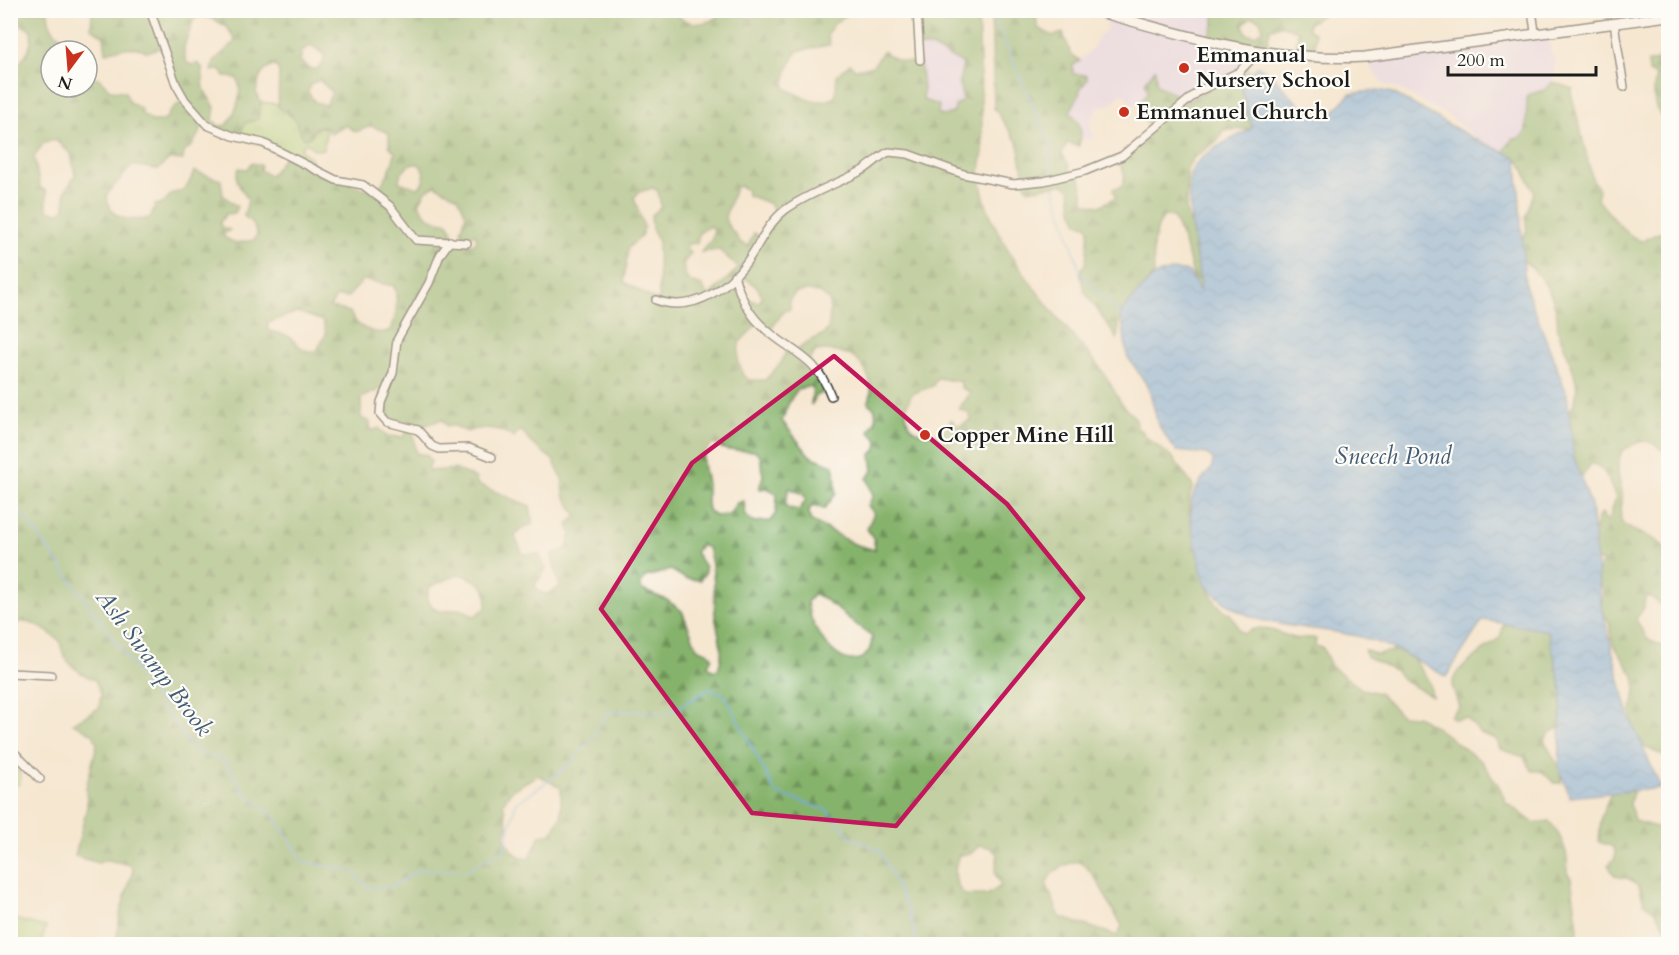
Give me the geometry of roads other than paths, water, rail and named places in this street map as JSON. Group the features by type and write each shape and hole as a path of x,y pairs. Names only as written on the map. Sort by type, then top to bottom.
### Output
{"main road":[{"path":"1093,10 1257,53 1318,58 1365,57 1535,32 1668,16"}],"street":[{"path":"150,10 176,84 185,100 207,125 233,136 268,145 336,180 363,185 390,206 416,240 466,243"},
{"path":"917,10 920,60"},
{"path":"1532,10 1535,32"},
{"path":"1614,23 1624,87"},
{"path":"656,300 677,305 690,304 719,290 750,258 769,226 786,210 865,169 884,154 902,152 963,174 1013,184 1044,182 1084,171 1122,156 1199,91 1239,72 1257,53"},
{"path":"450,241 440,255 429,283 397,340 393,374 381,402 380,414 387,422 418,430 432,446 439,449 469,448 492,457"},
{"path":"734,275 742,298 757,320 811,363 823,376 831,396"},
{"path":"10,673 51,675"},
{"path":"10,748 40,779"}],"water":[{"name":"Sneech Pond","path":"1258,66 1277,80 1297,102 1314,114 1327,119 1350,94 1378,90 1393,93 1471,137 1517,158 1525,285 1567,394 1574,457 1591,506 1601,605 1629,716 1661,788 1570,797 1559,768 1562,690 1548,631 1483,620 1446,677 1406,655 1364,638 1261,620 1242,613 1224,602 1207,586 1201,570 1190,508 1199,484 1212,468 1213,459 1207,454 1176,451 1158,425 1149,388 1127,356 1121,312 1143,286 1158,274 1166,271 1189,272 1199,290 1201,285 1189,192 1192,170 1204,156 1252,128 1240,82"}],"waterway":[{"path":"994,10 996,23 1049,141 1052,175"},
{"path":"1054,187 1081,274 1123,318"},
{"name":"Ash Swamp Brook","path":"10,504 15,505 37,533 194,751 224,760 243,791 274,816 303,861 352,871 369,888 392,887 418,870 465,871 504,850 516,803 558,774 580,754 609,711 669,713 709,689 725,695 776,793 827,810 851,837 880,851 907,907 917,940 916,944"}],"place":[{"name":"Emmanual Nursery School","path":"1184,68"},
{"name":"Emmanuel Church","path":"1124,112"},
{"name":"Copper Mine Hill","path":"925,435"}]}
